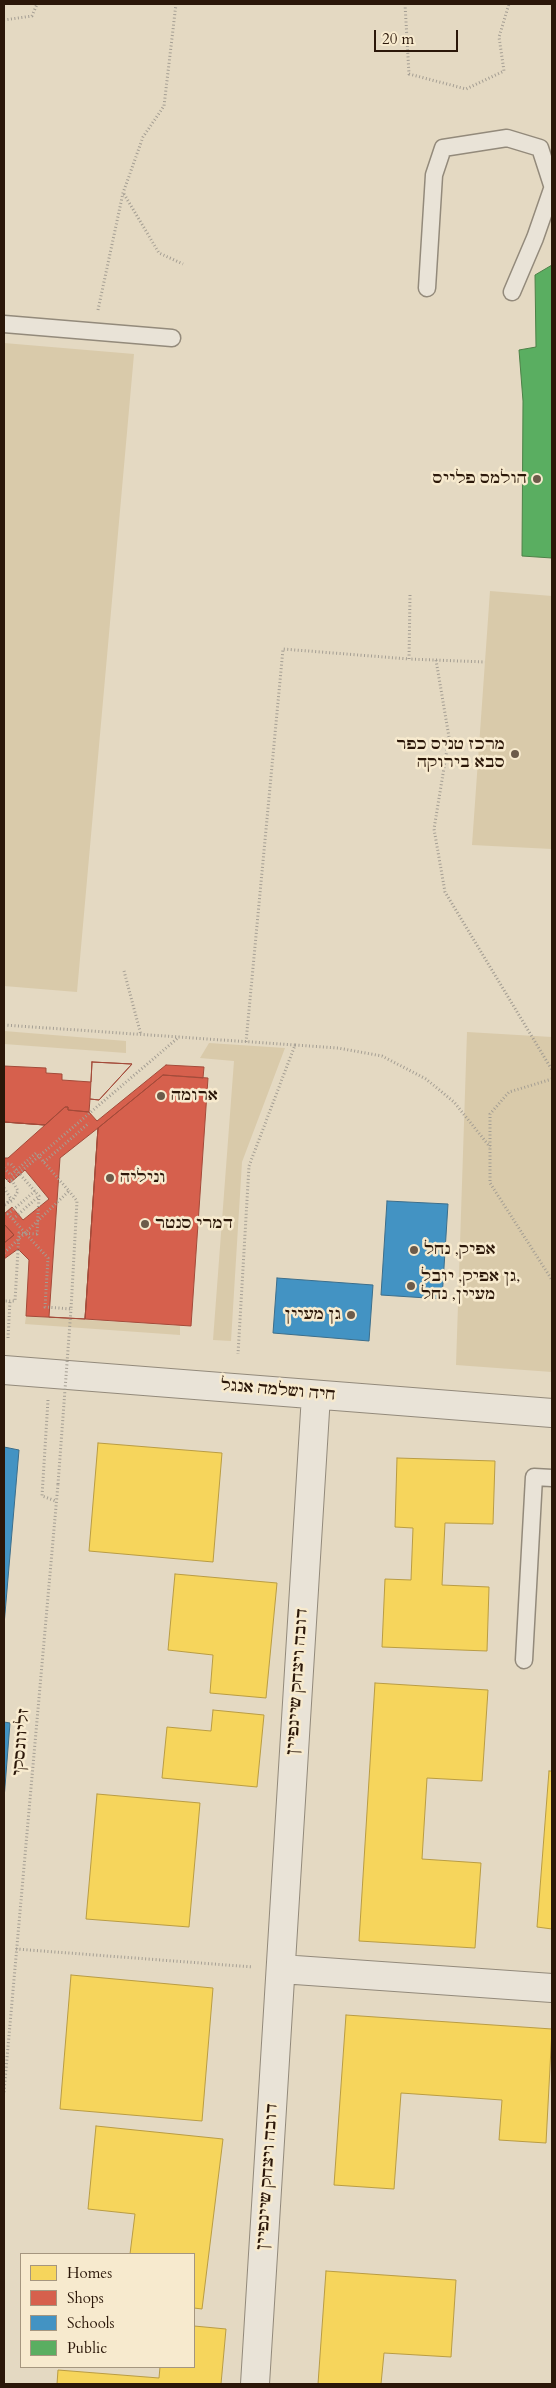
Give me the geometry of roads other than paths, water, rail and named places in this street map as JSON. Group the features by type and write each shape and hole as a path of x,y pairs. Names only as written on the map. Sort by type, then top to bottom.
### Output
{"street":[{"name":"חיה ושלמה אנגל","path":"4,1370 552,1413"},
{"name":"דובה ויצחק שיינפיין","path":"255,2384 316,1395"},
{"path":"280,1969 552,1988"}],"lane":[{"path":"427,288 434,175 442,148 507,138 540,148 552,185"},
{"path":"512,292 535,238 552,189"},
{"path":"4,324 93,333 172,338"},
{"path":"524,1660 534,1477 552,1478"}],"place":[{"name":"הולמס פלייס","path":"537,479"},
{"name":"מרכז טניס כפר סבא בירוקה","path":"515,754"},
{"name":"ארומה","path":"161,1096"},
{"name":"וניליה","path":"110,1178"},
{"name":"דמרי סנטר","path":"145,1224"},
{"name":"אפיק, נחל","path":"414,1250"},
{"name":"גן אפיק, יובל, מעיין, נחל","path":"411,1286"},
{"name":"גן מעיין","path":"351,1315"}]}
